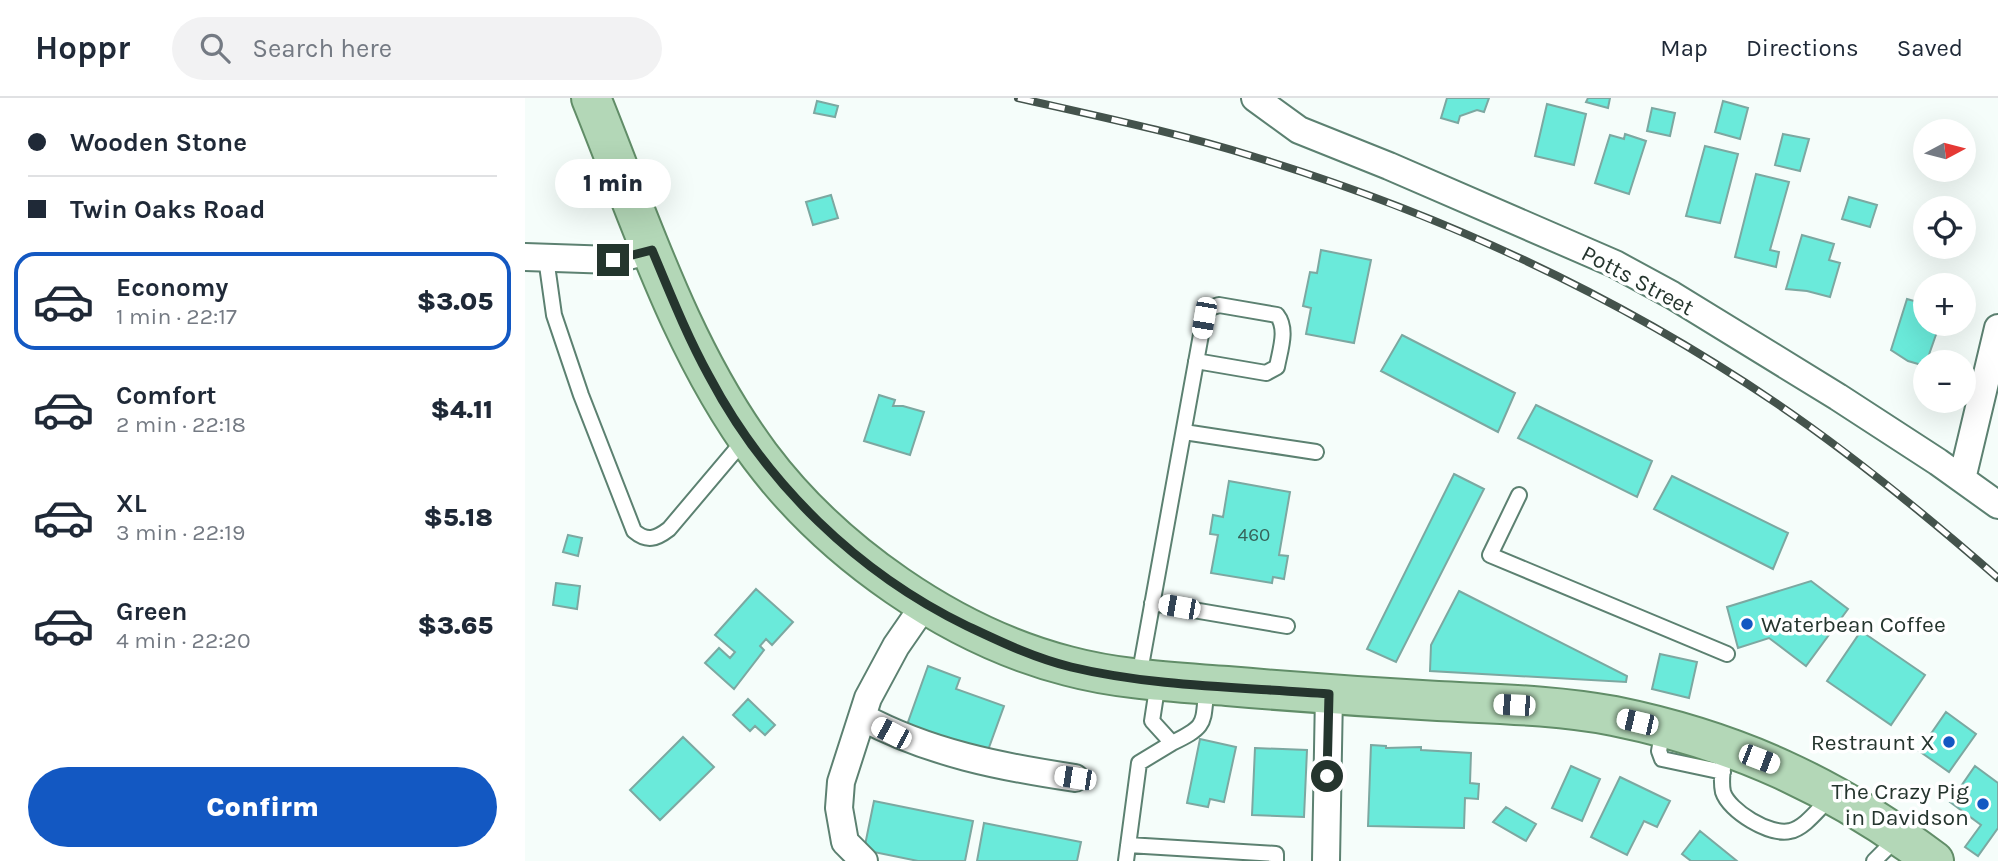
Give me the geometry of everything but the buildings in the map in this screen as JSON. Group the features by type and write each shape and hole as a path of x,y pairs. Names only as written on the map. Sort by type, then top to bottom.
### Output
{"main road":[{"path":"591,98 652,250 708,375 747,436 800,504 823,527 884,577 925,604 1006,644 1090,671 1207,685 1541,707 1611,716 1663,728 1724,760 1775,765 1833,794 1887,848 1934,861"}],"street":[{"name":"Potts Street","path":"1255,98 1299,130 1615,264 1672,295 1838,397 1998,505"},
{"path":"536,257 613,260 652,250"},
{"path":"1962,479 1998,328"},
{"path":"864,861 845,842 839,808 841,782 868,698 896,646 925,604"},
{"path":"1326,861 1329,694"},
{"path":"862,718 891,733 930,747 989,763 1075,778"}],"lane":[{"path":"536,257 581,395 627,517 634,531 641,537 659,537 669,529 747,436"},
{"path":"1172,743 1152,720 1148,679 1152,603 1184,432 1196,361 1204,318 1210,308 1219,305 1277,315 1282,321 1277,367 1273,371 1266,373 1196,361"},
{"path":"1184,432 1316,452"},
{"path":"1519,495 1490,555 1727,654"},
{"path":"1152,603 1287,626"},
{"path":"1126,861 1139,763 1197,731 1202,722 1207,685"},
{"path":"1724,760 1723,791 1726,798 1747,818 1767,828 1789,832 1800,827 1833,794"},
{"path":"1128,845 1276,855 1276,861"}],"railway":[{"path":"1018,98 1255,157 1391,204 1525,260 1653,327 1776,403 1890,487 1998,578"}],"place":[{"name":"Waterbean Coffee","path":"1747,624"},
{"name":"Restraunt X","path":"1949,742"},
{"name":"The Crazy Pig in Davidson","path":"1983,804"}],"route":[{"path":"613,260 652,250 708,375 760,456 823,527 884,577 910,595 962,623 1006,644 1068,666 1158,681 1329,694 1327,776"}]}
